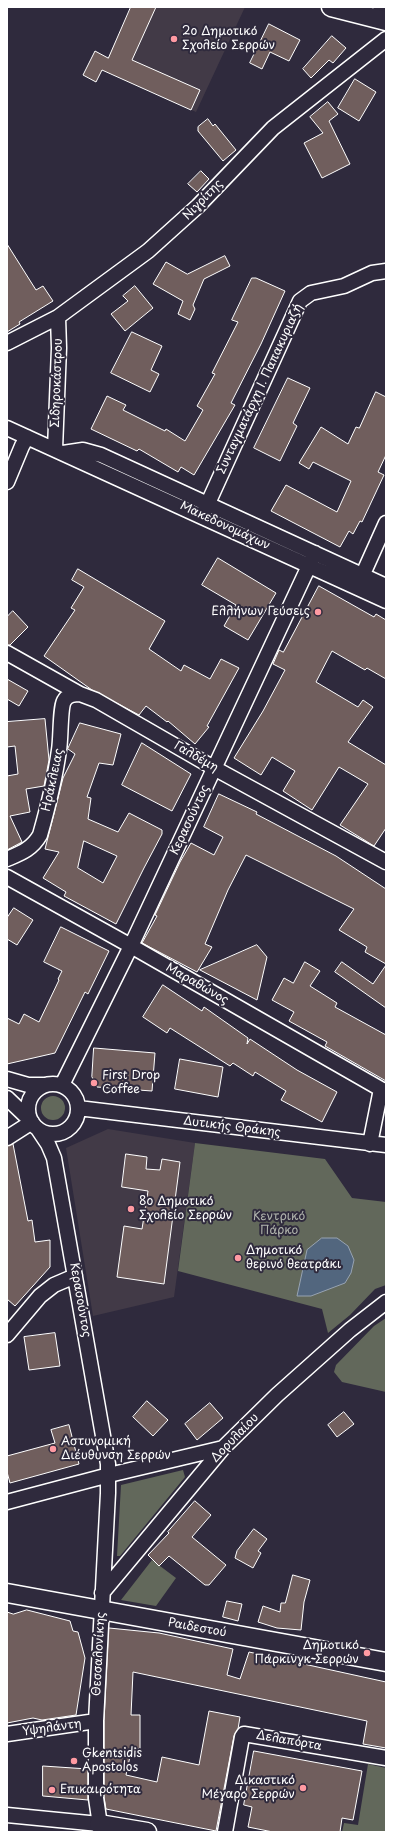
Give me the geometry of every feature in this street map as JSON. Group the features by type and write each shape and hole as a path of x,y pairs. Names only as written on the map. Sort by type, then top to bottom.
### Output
{"main road":[{"path":"331,7 382,15"},
{"name":"Ραιδεστού","path":"7,1593 386,1662"},
{"path":"100,1828 147,1832"}],"street":[{"name":"Νιγρίτης","path":"7,343 58,317 154,246 198,206 273,128 386,39"},
{"name":"Συνταγματάρχη Ι. Παπακυριαζή","path":"205,510 300,301 311,293 352,284 372,273 385,271"},
{"name":"Σιδηροκάστρου","path":"58,317 59,451"},
{"path":"7,428 59,451"},
{"path":"7,482 27,437"},
{"name":"Μακεδονομάχων","path":"59,451 78,450 94,452 205,510 360,581 386,601"},
{"path":"360,581 386,523"},
{"name":"Κερασούντος","path":"62,1085 130,946 312,559"},
{"name":"Μακεδονομάχων","path":"360,581 386,586"},
{"name":"Γαλδέμη","path":"7,652 80,694 96,700 214,768 386,862"},
{"name":"Ηράκλειας","path":"7,859 27,850 36,842 40,835 57,763 61,738 63,705 65,699 70,696 80,694"},
{"name":"Μαραθώνος","path":"7,877 383,1091"},
{"path":"7,1079 28,1085 55,1084 62,1085 72,1092 78,1108 75,1122 66,1130 54,1134 34,1124 28,1111 30,1098 44,1085"},
{"path":"370,1144 383,1091"},
{"name":"Κερασούντος","path":"7,1098 34,1124 48,1144 54,1158 106,1448 109,1475"},
{"name":"Δυτικής Θράκης","path":"78,1108 386,1145"},
{"path":"7,1138 34,1124"},
{"path":"7,1335 40,1296 54,1285 75,1276"},
{"name":"Δορυλαίου","path":"102,1593 223,1448 283,1389 350,1330 386,1302"},
{"path":"7,1502 109,1475 223,1448"},
{"name":"Θεσσαλονίκης","path":"100,1828 96,1798 96,1722 109,1475"},
{"name":"Υψηλάντη","path":"7,1734 96,1722"},
{"name":"Δελαπόρτα","path":"224,1832 242,1737 244,1734 386,1758"},
{"path":"7,1815 100,1828"}],"shaded area":[{"name":"2ο Δημοτικό Σχολείο Σερρών","path":"131,7 245,7 196,112 103,70"},
{"name":"8ο Δημοτικό Σχολείο Σερρών","path":"108,1129 195,1143 174,1297 93,1316 66,1148"}],"green space":[{"path":"53,1096 58,1097 64,1103 64,1113 58,1119 53,1120 48,1119 42,1113 41,1108 42,1103 48,1097"},
{"name":"Κεντρικό Πάρκο","path":"195,1143 325,1159 352,1198 386,1202 386,1285 375,1289 350,1315 328,1333 322,1309 178,1271"},
{"path":"386,1318 386,1392 342,1382 334,1372 336,1365 374,1326"},
{"path":"183,1470 185,1477 120,1556 117,1556 121,1485"},
{"path":"152,1560 176,1578 156,1606 121,1600"},
{"path":"368,1764 386,1768 386,1832 342,1832 344,1823 358,1825"}],"water":[{"path":"322,1238 337,1238 348,1246 354,1260 351,1273 345,1283 311,1296 297,1296 307,1250"}],"building":[{"path":"131,7 156,7 132,60 200,90 191,110 102,70 96,82 83,75 95,51 108,58"},
{"path":"269,24 300,40 289,61 270,52 262,69 250,63"},
{"path":"332,36 346,48 333,63 329,60 311,78 303,69"},
{"path":"355,79 376,92 359,121 338,108"},
{"path":"328,102 338,114 329,121 350,164 322,178 304,143 323,133 310,117"},
{"path":"208,119 213,126 215,124 236,150 223,161 198,131 198,127"},
{"path":"201,171 209,179 197,192 188,184"},
{"path":"7,244 36,290 43,286 53,301 19,322 20,324 7,332"},
{"path":"225,256 230,266 204,279 193,305 195,309 190,320 178,314 183,301 153,284 166,262 187,274"},
{"path":"252,278 256,278 285,291 261,344 231,403 235,405 194,475 181,467 178,472 139,449 137,451 91,429 107,396 126,405 123,410 165,431 166,429 185,441 203,410 197,406 215,374 212,373 238,322 232,320"},
{"path":"135,286 153,308 125,331 111,314 128,301 123,296"},
{"path":"132,332 162,346 151,370 159,374 150,392 111,373"},
{"path":"288,378 310,388 293,423 297,426 280,461 254,448"},
{"path":"376,392 386,397 386,455 378,472 384,475 362,522 360,521 353,534 349,531 340,547 271,511 286,485 337,512 351,481 313,462 309,469 299,463 321,427 348,444 356,427 359,428"},
{"path":"218,558 276,593 248,640 224,626 236,605 202,585"},
{"path":"78,569 165,621 149,649 181,671 184,665 210,679 221,659 239,668 207,726 209,727 195,744 168,721 167,722 146,706 139,715 92,690 44,656 75,610 71,608 84,587 72,580"},
{"path":"319,586 374,617 376,614 386,620 386,679 367,668 365,670 332,651 316,682 358,707 363,700 373,707 348,742 386,765 386,828 374,846 340,825 368,784 339,767 312,810 283,791 295,771 272,757 261,775 234,758 263,711 285,670 273,664 279,650 283,652"},
{"path":"13,611 28,627 10,645 7,645 7,617"},
{"path":"7,679 28,691 19,706 7,699"},
{"path":"45,719 49,760 44,786 26,789 30,812 10,816 22,842 7,850 7,776 18,774 15,746 7,747 7,722"},
{"path":"80,723 121,734 113,765 99,763 87,797 91,798 88,819 118,832 129,813 162,830 162,834 116,924 64,896 66,892 43,878 59,852 45,849 63,778 75,754 68,749","holes":["84,841 117,856 103,883 78,868"]},
{"path":"142,743 191,774 172,811 122,785"},
{"path":"219,794 257,812 256,814 336,856 386,889 386,964 365,952 367,947 339,930 354,909 246,855 228,890 205,944 212,947 197,972 142,943 157,916 155,915 180,862 191,843 214,855 223,837 204,827"},
{"path":"14,908 33,920 17,945 7,939 7,918"},
{"path":"61,927 109,951 88,994 85,992 55,1053 7,1064 7,1018 19,1024 24,1014 39,1022 59,980 58,979 62,971 44,962"},
{"path":"257,945 267,957 257,1000 200,970"},
{"path":"305,962 320,971 310,986 337,1003 335,1007 386,1035 386,1081 325,1046 327,1042 289,1021 294,1012 272,1000 284,978 293,983"},
{"path":"342,962 373,984 386,965 386,1008 335,972"},
{"path":"163,985 202,1011 204,1007 248,1038 247,1044 250,1039 297,1070 337,1092 322,1122 281,1100 286,1091 255,1072 253,1076 233,1063 230,1066 170,1028 167,1033 143,1017"},
{"path":"94,1048 155,1053 152,1091 97,1087 92,1077"},
{"path":"180,1059 223,1067 218,1097 175,1089"},
{"path":"13,1144 28,1221 32,1220 35,1242 50,1240 50,1267 15,1306 7,1299 7,1146"},
{"path":"126,1154 147,1157 146,1169 160,1170 162,1159 180,1162 164,1284 117,1277 124,1226 142,1229 148,1191 122,1187"},
{"path":"55,1333 60,1366 29,1370 24,1337"},
{"path":"147,1401 168,1420 153,1436 133,1417"},
{"path":"210,1403 223,1418 197,1440 185,1424"},
{"path":"344,1412 354,1424 337,1437 328,1425"},
{"name":"Αστυνομική Διέυθυνση Σερρών","path":"69,1425 79,1464 10,1483 7,1472 7,1456 55,1443 51,1430"},
{"path":"195,1501 211,1515 192,1537 226,1565 209,1585 205,1585 169,1556 159,1566 148,1555 169,1533 168,1532"},
{"path":"254,1529 267,1539 258,1551 261,1553 253,1568 235,1558 237,1551"},
{"path":"293,1575 310,1580 304,1602 301,1630 277,1628 258,1622 263,1606 280,1612 281,1603 285,1603"},
{"path":"227,1601 242,1604 238,1621 223,1617"},
{"path":"27,1610 70,1621 73,1631 78,1632 85,1658 76,1715 42,1720 33,1718 7,1723 7,1612 13,1614"},
{"path":"109,1628 159,1633 233,1649 227,1675 240,1679 249,1652 386,1682 386,1748 363,1744 367,1721 133,1672 131,1715 140,1715 140,1749 132,1747 126,1775 157,1782 162,1757 199,1765 209,1711 240,1717 238,1729 234,1736 216,1831 106,1809 104,1797 104,1721"},
{"name":"Δικαστικό Μέγαρο Σερρών","path":"254,1751 362,1771 353,1820 342,1818 340,1832 273,1832 248,1827 252,1807 244,1805"},
{"path":"43,1766 88,1769 88,1800 43,1796"}],"place":[{"name":"2ο Δημοτικό Σχολείο Σερρών","path":"174,39"},
{"name":"Ελλήνων Γεύσεις","path":"318,612"},
{"name":"First Drop Coffee","path":"94,1083"},
{"name":"8ο Δημοτικό Σχολείο Σερρών","path":"131,1209"},
{"name":"Δημοτικό θερινό θεατράκι","path":"238,1258"},
{"name":"Αστυνομική Διέυθυνση Σερρών","path":"53,1449"},
{"name":"Δημοτικό Πάρκινγκ Σερρών","path":"367,1653"},
{"name":"Gkentsidis Apostolos","path":"74,1761"},
{"name":"Δικαστικό Μέγαρο Σερρών","path":"303,1788"},
{"name":"Επικαιρότητα","path":"52,1790"}]}
